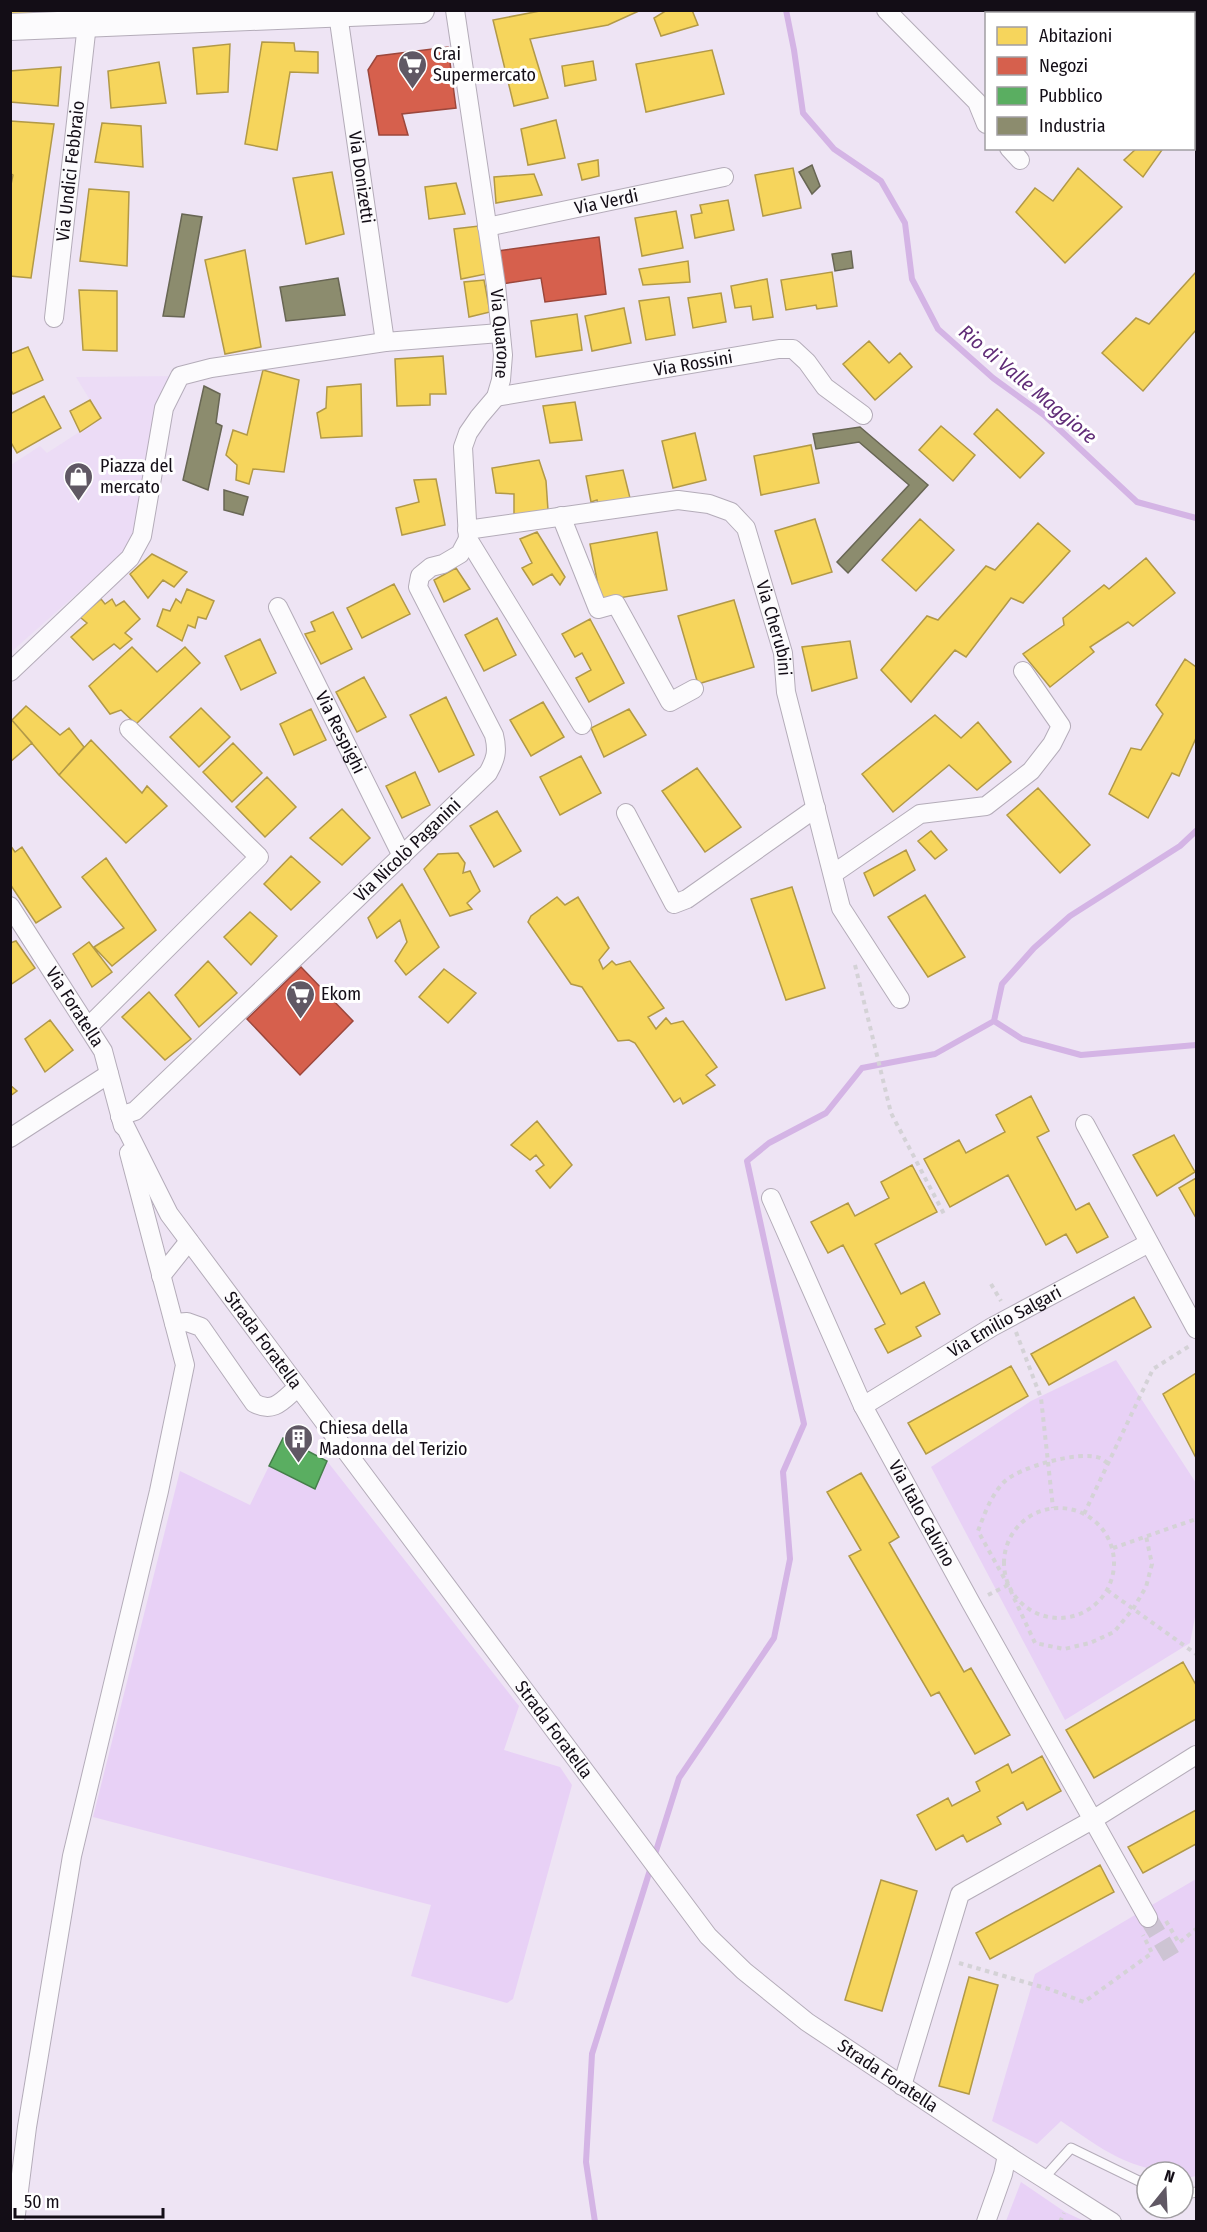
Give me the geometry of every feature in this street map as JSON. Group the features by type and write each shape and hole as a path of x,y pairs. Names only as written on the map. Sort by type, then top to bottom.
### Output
{"street":[{"path":"10,27 421,10"},
{"name":"Via Quarone","path":"455,10 503,355 501,380 496,397 479,417 463,447 467,535 582,725"},
{"path":"886,10 976,102 985,120"},
{"name":"Via Donizetti","path":"338,14 385,342"},
{"name":"Via Undici Febbraio","path":"54,318 87,24"},
{"name":"Via Verdi","path":"487,227 724,177"},
{"path":"10,672 130,558 142,536 164,408 180,376 211,368 385,342 501,333"},
{"name":"Via Rossini","path":"496,397 779,349 793,349 807,362 825,387 863,415"},
{"name":"Via Cherubini","path":"467,535 561,516 678,500 709,504 731,512 746,528 783,653 786,693 842,908 900,999"},
{"path":"561,516 598,609 616,604 670,702 694,689"},
{"name":"Via Nicolò Paganini","path":"120,1116 135,1111 488,774 496,760 497,748 494,735 418,587 420,576 431,567 443,564 460,554 467,535"},
{"name":"Via Respighi","path":"278,607 402,856"},
{"path":"833,874 920,814 986,806 1031,771 1052,744 1061,726 1023,671"},
{"path":"88,1027 259,857 129,729"},
{"path":"626,813 674,904 687,899 816,807"},
{"name":"Via Foratella","path":"10,906 103,1051 120,1116"},
{"path":"10,1138 109,1074"},
{"path":"15,2222 27,2127 72,1856 159,1491 184,1365 120,1116"},
{"name":"Strada Foratella","path":"120,1116 169,1214 708,1936 744,1971 807,2022 1112,2222"},
{"path":"1085,1124 1197,1329"},
{"name":"Via Italo Calvino","path":"771,1198 863,1406 1148,1918"},
{"path":"152,1241 169,1214"},
{"path":"161,1276 189,1241"},
{"name":"Via Emilio Salgari","path":"863,1406 1011,1317 1149,1243"},
{"path":"174,1323 187,1322 201,1327 254,1403 264,1408 276,1406 298,1387"},
{"path":"902,2086 960,1894 1094,1819 1197,1755"},
{"path":"986,2222 1003,2174 1007,2155"}],"lane":[{"path":"1044,2178 1071,2148 1135,2179"}],"path":[{"path":"876,1052 891,1113 944,1214"},
{"path":"991,1284 1011,1317 1041,1398 1053,1508"},
{"path":"1084,1514 1153,1369 1197,1342"},
{"path":"1108,1463 1100,1458 1072,1456 1027,1469 1004,1482 986,1508 978,1531 1008,1585 1017,1599 1031,1610 1047,1617 1066,1618 1084,1613 1100,1601 1107,1590 1115,1567 1113,1548 1104,1530 1084,1514 1073,1509 1053,1508 1037,1512 1022,1522 1011,1535 1005,1551 1004,1568 1008,1585 1035,1643 1064,1649 1090,1643 1114,1632 1133,1609 1146,1587 1152,1564 1146,1536"},
{"path":"1113,1548 1197,1519"},
{"path":"1107,1590 1197,1654"},
{"path":"1179,1942 1197,1929"},
{"path":"940,1957 1049,1989 1084,2002 1152,1953"}],"shaded area":[{"name":"Piazza del mercato","path":"180,376 142,536 11,652 11,465 40,446 47,453 101,418 76,377"},
{"path":"1116,1360 1196,1483 1196,1612 1190,1643 1065,1720 931,1467 1031,1401"},
{"path":"327,1461 519,1706 504,1750 560,1767 572,1785 513,1999 507,2003 411,1976 431,1905 93,1817 180,1471 250,1505 269,1466 315,1489"},
{"path":"1196,1879 1196,2176 1195,2160 1135,2160 1135,2164 1117,2157 1061,2121 1037,2144 992,2121 1035,1974"},
{"path":"1021,2182 1065,2212 1084,2221 1006,2221"}],"building: Abitazioni":[{"path":"10,10 61,10 61,13 10,18"},
{"path":"545,10 641,10 608,25 530,39 548,98 514,106 493,20"},
{"path":"667,10 692,10 698,25 661,36 654,18"},
{"path":"1195,32 1196,34 1195,65"},
{"path":"262,42 294,43 295,51 318,52 318,73 290,72 277,150 245,144"},
{"path":"230,44 228,92 197,94 193,48"},
{"path":"712,50 724,94 646,112 636,64"},
{"path":"593,61 596,80 565,86 562,66"},
{"path":"159,62 166,103 111,108 108,71"},
{"path":"61,67 58,106 10,102 10,71"},
{"path":"556,120 565,158 528,165 521,129"},
{"path":"10,121 54,124 31,278 10,276 10,189 13,175 10,173"},
{"path":"102,123 141,126 143,167 95,162"},
{"path":"1135,150 1162,150 1143,177 1124,160"},
{"path":"598,160 599,176 582,180 578,164"},
{"path":"793,168 801,208 763,216 755,175"},
{"path":"1078,168 1122,207 1065,263 1016,212 1035,188 1053,201"},
{"path":"332,172 344,234 306,244 293,178"},
{"path":"534,174 542,195 496,203 494,177"},
{"path":"456,183 465,214 429,219 425,187"},
{"path":"89,189 129,192 127,266 80,261"},
{"path":"728,200 734,230 695,238 691,215 702,213 700,205"},
{"path":"676,211 683,248 642,256 635,218"},
{"path":"479,226 486,274 461,279 454,229"},
{"path":"245,250 261,347 225,354 205,260"},
{"path":"688,261 690,282 643,285 639,269"},
{"path":"832,272 837,306 817,309 816,305 786,310 781,280"},
{"path":"1196,272 1196,330 1143,391 1102,353 1136,318 1149,324"},
{"path":"767,279 773,317 753,320 751,306 735,308 731,286"},
{"path":"484,280 490,312 469,317 464,282"},
{"path":"79,290 117,291 117,351 83,350"},
{"path":"721,293 726,322 693,328 688,298"},
{"path":"669,297 675,335 646,340 639,301"},
{"path":"624,308 631,343 592,351 585,316"},
{"path":"577,314 582,350 536,357 531,321"},
{"path":"869,341 889,363 900,353 912,367 875,400 843,364"},
{"path":"28,347 43,380 13,394 10,388 10,354"},
{"path":"443,356 446,394 430,394 430,405 397,406 395,359"},
{"path":"263,370 299,380 284,472 253,469 249,484 236,480 237,465 226,455 233,430 247,435"},
{"path":"361,384 362,436 321,438 317,413 326,408 327,387"},
{"path":"44,396 61,428 17,453 10,441 10,414"},
{"path":"90,400 101,418 80,432 70,411"},
{"path":"575,402 582,440 550,443 543,406"},
{"path":"997,409 1044,453 1020,478 974,434"},
{"path":"941,426 975,455 953,481 919,450"},
{"path":"695,433 706,480 673,488 662,441"},
{"path":"811,445 819,483 761,495 754,456"},
{"path":"539,460 546,481 548,510 514,516 514,494 496,493 492,468"},
{"path":"623,470 630,498 600,511 597,500 591,502 586,476"},
{"path":"436,479 445,525 402,535 396,508 419,502 414,480"},
{"path":"815,519 832,572 792,584 775,531"},
{"path":"920,519 954,550 916,591 882,560"},
{"path":"1038,523 1070,551 1023,603 1011,598 966,657 955,650 911,702 881,670 927,616 938,620 986,566 995,570"},
{"path":"537,532 565,577 560,585 552,574 533,585 522,568 532,563 520,539"},
{"path":"657,532 667,590 601,601 590,544"},
{"path":"152,554 187,572 174,587 163,580 148,598 130,574"},
{"path":"1146,558 1175,593 1133,626 1128,622 1090,647 1094,652 1050,687 1023,654 1064,625 1063,618 1104,585 1109,589"},
{"path":"456,568 470,589 444,602 434,580"},
{"path":"394,584 410,614 362,638 347,608"},
{"path":"187,589 214,601 206,619 198,617 195,628 188,625 182,641 157,626 163,609 170,611 176,599 181,603"},
{"path":"101,599 105,604 112,599 116,606 124,601 140,619 125,633 132,639 120,649 114,644 93,660 71,637 87,623 80,617"},
{"path":"734,600 754,667 698,684 678,616"},
{"path":"333,612 352,649 321,664 305,634 315,631 311,622"},
{"path":"497,618 516,655 484,671 465,635"},
{"path":"590,619 624,683 589,702 576,678 591,670 582,653 575,657 562,634"},
{"path":"260,639 276,673 241,690 225,656"},
{"path":"850,641 857,678 812,691 802,647"},
{"path":"132,647 157,672 185,647 200,663 136,724 121,710 110,714 89,686"},
{"path":"1185,659 1196,667 1196,738 1179,776 1172,773 1148,818 1109,794 1131,748 1141,750 1163,714 1156,705"},
{"path":"364,677 386,717 357,732 336,692"},
{"path":"446,697 474,755 439,772 410,715"},
{"path":"543,702 564,737 531,756 510,720"},
{"path":"26,706 60,735 69,728 84,747 59,775 12,720"},
{"path":"201,708 230,737 199,767 170,737"},
{"path":"311,709 326,740 294,755 280,724"},
{"path":"629,709 646,735 604,757 591,728"},
{"path":"935,715 961,738 978,722 1011,762 977,790 949,765 893,812 862,774"},
{"path":"10,718 32,743 10,762"},
{"path":"91,740 142,793 147,786 167,806 126,843 59,775"},
{"path":"233,743 262,773 232,802 203,772"},
{"path":"581,756 601,793 560,815 540,777"},
{"path":"697,768 741,827 705,852 662,791"},
{"path":"415,772 430,805 402,818 386,786"},
{"path":"267,777 296,807 265,837 236,807"},
{"path":"1038,788 1090,845 1060,873 1007,815"},
{"path":"342,809 370,838 342,865 310,838"},
{"path":"497,811 521,851 494,867 470,826"},
{"path":"931,831 947,850 935,859 918,841"},
{"path":"10,845 15,852 22,847 61,907 36,923 10,884"},
{"path":"906,850 915,870 874,896 864,873"},
{"path":"458,853 465,863 463,873 470,871 480,891 467,903 472,909 450,916 424,869 438,854"},
{"path":"291,856 320,882 291,910 264,884"},
{"path":"106,858 156,930 112,966 94,947 124,928 82,877"},
{"path":"402,884 439,947 406,975 395,961 407,942 400,920 377,938 368,918"},
{"path":"792,887 825,988 786,1000 751,899"},
{"path":"925,895 965,957 928,977 888,917"},
{"path":"557,897 565,905 578,897 609,948 599,960 603,969 612,961 616,965 630,961 664,1008 648,1017 656,1029 666,1018 671,1024 683,1021 717,1067 706,1075 715,1085 683,1104 680,1098 674,1102 635,1043 629,1040 618,1041 582,987 571,984 528,922 531,916"},
{"path":"250,912 277,936 251,965 224,937"},
{"path":"16,941 35,968 10,985 10,943"},
{"path":"89,942 112,972 92,987 73,954"},
{"path":"208,961 237,993 199,1027 175,995"},
{"path":"444,969 476,993 448,1023 419,997"},
{"path":"149,992 191,1039 165,1060 122,1017"},
{"path":"50,1020 73,1050 45,1072 25,1039"},
{"path":"10,1085 17,1091 10,1096"},
{"path":"1031,1096 1049,1131 1037,1137 1076,1210 1089,1203 1108,1237 1077,1253 1066,1234 1046,1245 1008,1175 950,1207 924,1159 959,1140 966,1153 1005,1132 996,1115"},
{"path":"537,1121 572,1165 550,1188 536,1171 544,1165 536,1155 530,1160 511,1145"},
{"path":"1174,1135 1195,1172 1157,1196 1133,1155"},
{"path":"912,1165 937,1212 875,1244 901,1294 924,1282 940,1314 916,1327 921,1336 888,1353 875,1329 885,1324 843,1245 828,1253 811,1222 848,1203 855,1216 889,1198 881,1182"},
{"path":"1196,1178 1196,1218 1179,1188"},
{"path":"1134,1297 1151,1327 1049,1385 1031,1354"},
{"path":"1011,1366 1028,1396 926,1454 908,1423"},
{"path":"1196,1373 1196,1458 1163,1394"},
{"path":"861,1473 899,1537 889,1543 964,1672 971,1668 1010,1735 975,1754 939,1692 931,1696 849,1556 861,1550 827,1492"},
{"path":"1183,1662 1196,1685 1196,1719 1094,1778 1066,1730"},
{"path":"1042,1756 1061,1791 1027,1810 1023,1802 997,1817 1001,1824 967,1842 963,1835 936,1850 917,1815 948,1798 952,1806 980,1791 976,1782 1008,1764 1012,1773"},
{"path":"1196,1810 1196,1844 1143,1873 1128,1847"},
{"path":"1100,1865 1114,1892 990,1959 976,1933"},
{"path":"881,1880 917,1891 882,2011 845,2000"},
{"path":"969,1977 998,1985 969,2094 939,2086"}],"building: Negozi":[{"name":"Crai Supermercato","path":"448,47 456,108 402,114 408,135 379,135 368,70 377,56"},
{"path":"599,237 606,294 545,302 541,278 502,284 498,251"},
{"name":"Ekom","path":"301,967 353,1021 300,1075 247,1019"}],"building: Pubblico":[{"name":"Chiesa della Madonna del Terizio","path":"283,1438 327,1461 315,1489 269,1466"}],"building: Industria":[{"path":"812,165 820,186 812,194 799,172"},
{"path":"182,214 202,217 184,317 163,316"},
{"path":"851,251 853,268 835,271 832,254"},
{"path":"338,278 345,315 286,321 280,287"},
{"path":"204,386 220,394 216,423 222,426 208,490 183,480"},
{"path":"860,427 928,485 848,573 837,562 909,485 859,442 816,449 813,434"},
{"path":"224,490 248,497 243,515 224,510"}],"waterway":[{"name":"Rio di Valle Maggiore","path":"786,10 803,113 834,149 881,181 905,223 912,279 938,329 993,378 1044,415 1137,502 1196,518"},
{"name":"Rio di Valle Maggiore","path":"1196,831 1180,846 1070,916 1034,948 1002,984 994,1021 1022,1039 1081,1055 1196,1045"},
{"path":"595,2222 586,2162 592,2054 679,1778 774,1638 790,1559 783,1472 804,1424 747,1161 769,1143 826,1113 862,1068 935,1054 994,1021"}],"tunnel":[{"path":"1148,1918 1172,1958"}],"place":[{"name":"Crai Supermercato","path":"412,90"},
{"name":"Piazza del mercato","path":"79,502"},
{"name":"Ekom","path":"300,1020"},
{"name":"Chiesa della Madonna del Terizio","path":"298,1464"}]}
